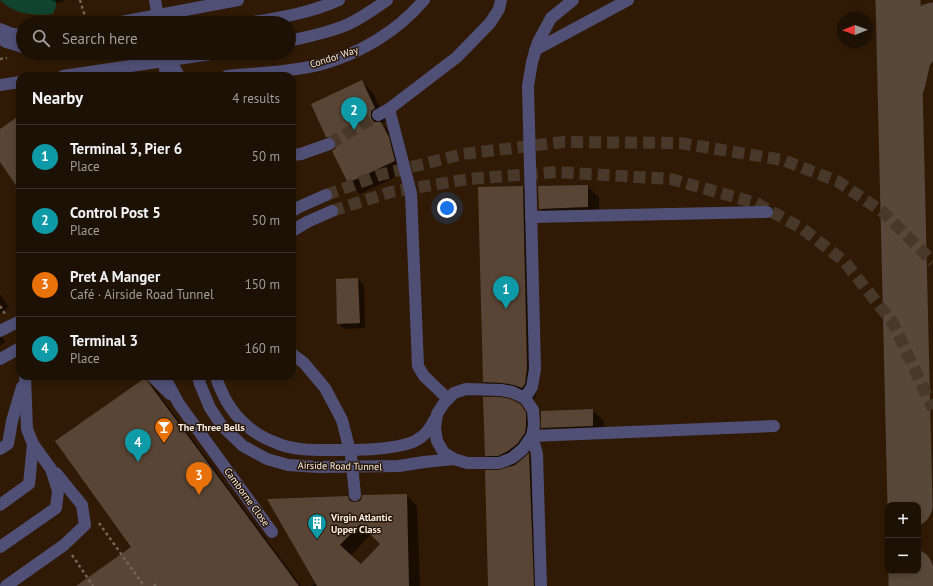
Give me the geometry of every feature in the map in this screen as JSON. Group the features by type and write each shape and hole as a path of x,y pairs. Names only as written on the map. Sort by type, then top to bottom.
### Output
{"street":[{"path":"155,0 158,16"},
{"path":"153,16 238,0"},
{"path":"289,16 312,10 339,0"},
{"path":"296,39 322,33 345,25 363,16 387,0"},
{"name":"Condor Way","path":"266,72 319,64 356,52 386,35 413,13 424,0"},
{"path":"448,399 424,376 418,366 411,193 384,112 457,57 490,23 501,0"},
{"path":"525,398 532,387 535,369 528,86 532,62 538,42 551,18 573,0"},
{"path":"535,50 628,0"},
{"path":"0,28 16,34"},
{"path":"0,38 6,42 16,45"},
{"path":"164,60 165,72"},
{"path":"170,60 178,72"},
{"path":"90,72 171,60"},
{"path":"0,85 16,83"},
{"path":"0,92 16,90"},
{"path":"296,155 329,144"},
{"path":"296,209 326,195"},
{"path":"296,229 332,211"},
{"path":"531,217 767,212"},
{"path":"0,332 16,323"},
{"path":"0,359 16,350"},
{"path":"296,357 304,364 325,388 342,420 351,455 355,495"},
{"path":"0,449 8,444 12,421 24,380"},
{"path":"0,547 56,508 58,491 51,469 33,444 27,429 25,380"},
{"name":"Camborne Close","path":"156,380 179,404"},
{"name":"Camborne Close","path":"166,380 179,404 272,532"},
{"name":"Airside Road Tunnel","path":"199,380 210,408 222,426 244,446 267,459 288,465 318,467 399,466 424,462 454,460"},
{"name":"Airside Road Tunnel","path":"218,380 225,400 235,415 254,432 274,443 291,448 319,450 369,450 388,448 413,442 421,437 430,430 437,414"},
{"path":"466,390 501,390 512,392 525,398 533,410 534,425 532,436 523,449 512,458 499,462 467,463 454,460 444,452 437,441 435,428 437,414 448,399 454,393 466,390"},
{"path":"532,436 774,426"},
{"path":"532,436 537,454 541,586"},
{"path":"0,505 29,484 33,444"},
{"path":"6,586 64,545 85,524 82,506 33,444"}],"path":[{"path":"80,0 84,16"},
{"path":"0,59 8,58"},
{"path":"98,522 144,586"},
{"path":"64,545 93,586"}],"shaded area":[{"path":"0,0 933,0 933,586 0,586"}],"green space":[{"path":"0,0 56,0 56,6 53,14 39,15 18,11"}],"building":[{"path":"362,80 375,108 371,111 371,118 374,122 381,122 389,137 395,161 348,183 332,151 335,149 336,141 331,137 326,137 311,104"},
{"path":"16,118 16,185 0,162 0,129"},
{"path":"588,185 588,207 539,209 538,186"},
{"path":"523,186 527,368 525,384 522,388 502,383 483,382 478,187"},
{"path":"358,278 360,323 337,324 336,279"},
{"path":"142,380 146,380 299,586 76,586 131,547 55,441"},
{"path":"483,397 500,397 510,399 520,404 526,412 525,433 517,444 498,456 485,456"},
{"path":"593,409 593,426 541,428 541,411"},
{"path":"529,453 534,586 488,586 485,470 499,470 515,465"},
{"name":"Virgin Atlantic Upper Class","path":"407,494 409,586 317,586 267,499 348,496 349,500 355,502 360,501 362,495","holes":["360,524 380,544 361,564 340,545"]}],"taxiway":[{"path":"898,0 910,502"},
{"path":"903,82 909,55 933,25"},
{"path":"911,574 911,586"}],"tunnel":[{"path":"329,144 378,115"},
{"path":"326,195 380,175 463,154 563,142 680,143 783,160 837,181 883,212 933,262"},
{"path":"332,211 391,192 468,179 556,172 671,179 756,203 803,229 845,262 893,323 933,409"}],"place":[{"name":"Control Post 5","path":"354,130"},
{"name":"Terminal 3, Pier 6","path":"506,309"},
{"name":"The Three Bells","path":"164,444"},
{"name":"Terminal 3","path":"138,462"},
{"name":"Pret A Manger","path":"199,495"},
{"name":"Virgin Atlantic Upper Class","path":"317,540"}]}
